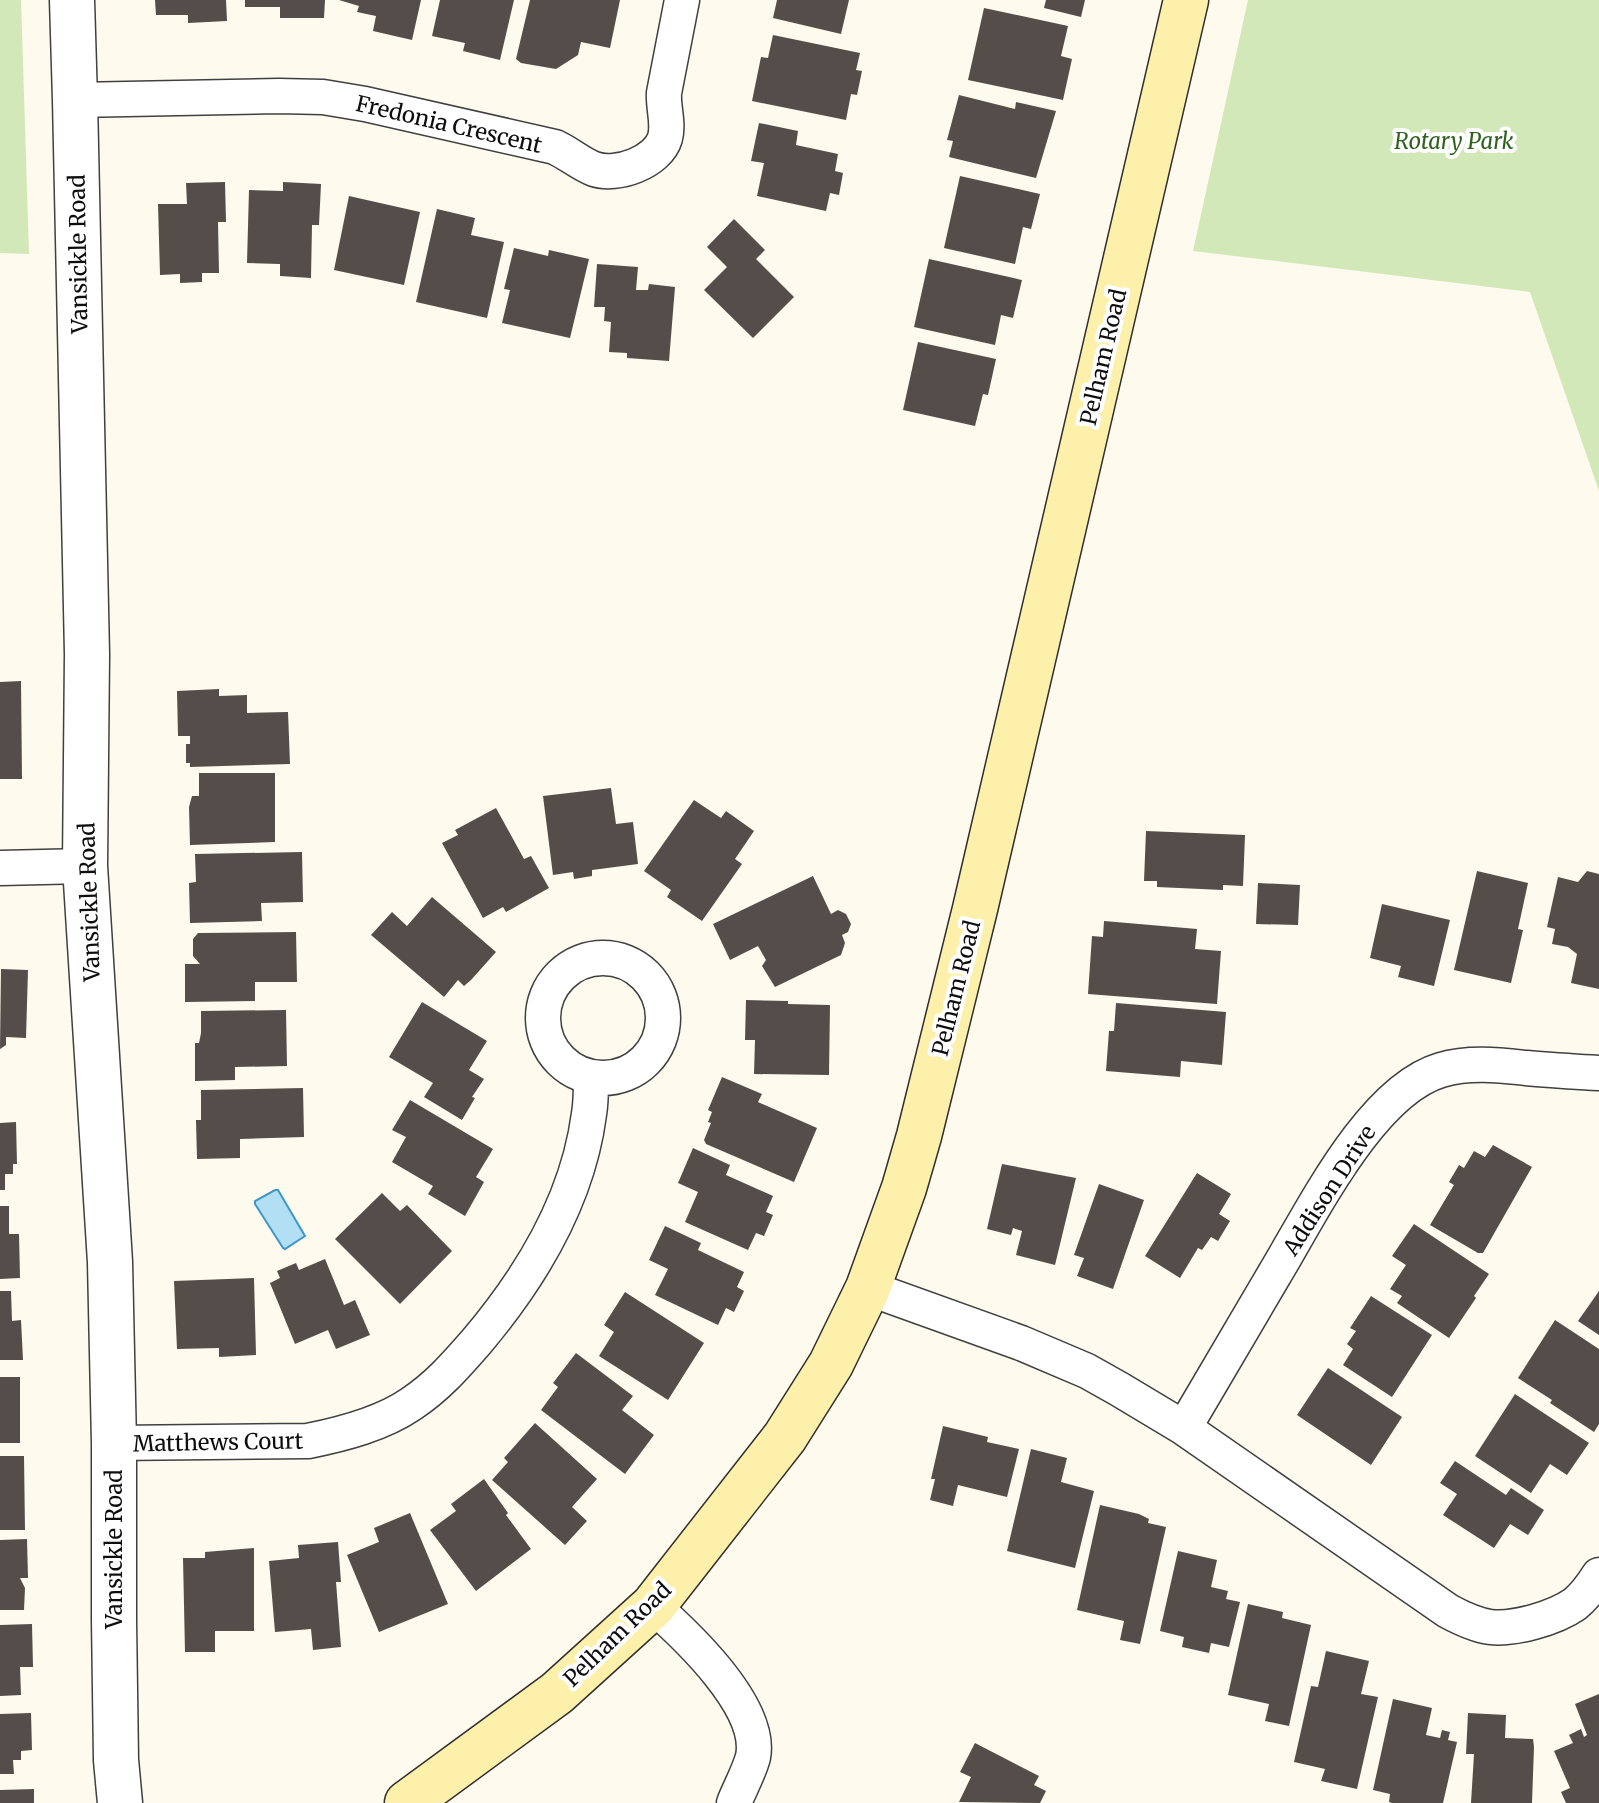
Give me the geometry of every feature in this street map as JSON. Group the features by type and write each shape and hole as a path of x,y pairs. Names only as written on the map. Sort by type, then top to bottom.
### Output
{"main road":[{"name":"Pelham Road","path":"407,1803 557,1693 653,1606 785,1437 831,1364 868,1288 919,1136 975,909 1186,0"}],"street":[{"name":"Vansickle Road","path":"72,0 87,638 85,866 110,1262 116,1760 120,1803"},
{"name":"Fredonia Crescent","path":"75,100 323,97 555,147 592,168 616,171 654,154 665,137 664,93 682,0"},
{"path":"0,868 85,866"},
{"name":"Addison Drive","path":"1184,1428 1336,1171 1369,1125 1397,1095 1432,1073 1471,1065 1599,1073"},
{"name":"Matthews Court","path":"114,1443 308,1441 331,1437 380,1420 409,1406 428,1392 445,1378 509,1301 545,1243 568,1194 583,1147 590,1113 591,1078"},
{"path":"868,1288 1054,1356 1119,1389 1184,1428 1463,1619 1489,1627 1502,1627 1548,1617 1572,1606 1591,1588 1599,1575"},
{"path":"653,1606 689,1638 741,1703 752,1729 753,1755 734,1803"}],"green space":[{"path":"0,0 21,0 29,254 0,253"},
{"name":"Rotary Park","path":"1248,0 1599,0 1599,491 1530,292 1193,251"}],"water":[{"path":"278,1190 305,1236 285,1249 255,1204 255,1201"}],"building":[{"path":"155,0 226,0 227,21 188,23 188,15 156,15"},
{"path":"245,0 325,0 324,18 280,18 280,7 245,7"},
{"path":"339,0 421,0 412,40 373,31 376,16 357,12 359,6"},
{"path":"440,0 514,0 500,60 463,51 465,43 432,36"},
{"path":"530,0 620,0 610,48 581,42 578,55 556,69 521,63 516,59"},
{"path":"777,0 849,0 841,34 773,18"},
{"path":"1046,0 1085,0 1081,17 1044,8"},
{"path":"984,8 1068,26 1061,56 1072,59 1063,100 968,80"},
{"path":"773,35 860,53 856,70 862,71 857,95 851,94 846,120 752,101 761,57 768,58"},
{"path":"959,95 1015,109 1016,102 1056,111 1036,178 949,157 953,141 947,140"},
{"path":"759,123 798,131 796,145 838,154 835,171 843,173 839,195 830,193 826,211 757,196 764,163 751,161"},
{"path":"960,176 1040,194 1031,229 1023,227 1015,264 944,248"},
{"path":"225,182 226,222 218,222 219,273 202,273 202,282 180,283 180,274 160,275 158,204 187,204 186,183"},
{"path":"283,182 321,184 319,225 312,225 311,278 280,276 280,264 247,263 249,190 283,191"},
{"path":"349,196 420,212 404,285 334,270"},
{"path":"437,209 475,218 471,235 504,242 487,318 416,302"},
{"path":"734,219 765,250 756,259 794,297 753,338 704,290 727,267 707,247"},
{"path":"514,248 548,256 549,250 589,259 570,338 502,323 510,290 504,289"},
{"path":"929,259 1022,280 1013,318 1001,315 995,345 914,327"},
{"path":"597,264 638,267 636,290 648,290 649,284 675,287 669,361 627,358 627,353 609,352 611,322 604,321 605,307 594,307"},
{"path":"918,342 996,359 988,395 983,394 975,426 903,410"},
{"path":"21,681 22,779 0,779 0,682"},
{"path":"219,689 219,696 247,695 247,713 288,712 290,764 190,767 190,763 186,763 186,744 190,744 190,736 178,736 177,691"},
{"path":"199,773 275,773 275,842 190,845 189,807 192,796 199,796"},
{"path":"611,788 616,824 633,822 638,864 592,870 592,876 574,879 573,872 553,875 543,796"},
{"path":"694,800 721,818 726,811 754,831 735,859 742,864 702,921 667,897 671,890 644,871"},
{"path":"496,808 524,859 531,856 549,888 506,912 503,907 483,918 442,843 458,835 455,830"},
{"path":"1146,831 1245,835 1243,886 1223,885 1223,890 1157,887 1157,881 1144,881"},
{"path":"302,852 303,902 261,903 262,921 190,923 189,883 196,882 195,854"},
{"path":"1477,871 1528,883 1518,929 1523,930 1511,983 1454,970"},
{"path":"1587,871 1599,874 1599,989 1571,983 1577,954 1568,947 1552,944 1555,929 1547,927 1558,877 1578,882"},
{"path":"813,876 831,914 838,910 846,914 851,924 848,932 842,935 845,943 841,955 775,987 762,966 766,960 758,946 730,960 713,924"},
{"path":"1258,883 1300,885 1298,925 1256,924"},
{"path":"432,897 496,952 471,980 464,986 458,980 444,997 371,935 392,912 407,926"},
{"path":"1382,904 1450,920 1434,986 1398,977 1401,966 1370,958"},
{"path":"1104,921 1197,929 1195,949 1221,951 1217,1004 1088,994 1092,936 1103,937"},
{"path":"296,932 297,982 255,982 255,1001 185,1002 185,964 200,964 193,956 193,939 198,933"},
{"path":"1,969 28,970 26,1038 6,1037 6,1045 0,1049"},
{"path":"746,1000 830,1005 829,1075 754,1074 755,1040 745,1040"},
{"path":"422,1002 487,1041 469,1070 484,1079 462,1120 424,1097 433,1083 389,1057"},
{"path":"1116,1003 1226,1012 1222,1065 1181,1061 1180,1077 1106,1071 1109,1031 1114,1031"},
{"path":"286,1010 287,1066 235,1067 235,1080 195,1081 195,1043 199,1043 201,1033 201,1011"},
{"path":"722,1077 762,1094 758,1102 817,1128 794,1182 706,1144 704,1140 712,1112 708,1110"},
{"path":"303,1088 304,1137 240,1139 240,1158 197,1159 196,1120 201,1120 201,1090"},
{"path":"410,1100 493,1149 476,1177 484,1182 465,1216 428,1194 433,1186 392,1162 406,1137 392,1130"},
{"path":"16,1122 17,1164 13,1164 13,1174 5,1174 5,1190 0,1190 0,1123"},
{"path":"1493,1145 1532,1167 1483,1253 1478,1253 1430,1225 1454,1185 1449,1182 1459,1165 1464,1168 1474,1151 1485,1157"},
{"path":"693,1148 730,1165 726,1175 773,1196 766,1212 773,1215 764,1236 756,1233 748,1250 685,1222 698,1192 678,1183"},
{"path":"1002,1164 1076,1178 1055,1265 1016,1255 1022,1231 1013,1228 1011,1235 987,1229"},
{"path":"1197,1173 1231,1194 1219,1214 1230,1221 1218,1241 1211,1237 1202,1250 1198,1248 1180,1278 1145,1256"},
{"path":"1099,1184 1144,1200 1113,1289 1077,1276 1084,1258 1074,1255"},
{"path":"382,1193 400,1211 407,1205 452,1251 400,1304 335,1239"},
{"path":"0,1206 9,1206 9,1234 19,1234 20,1278 0,1279"},
{"path":"1414,1224 1489,1274 1449,1338 1397,1303 1402,1296 1390,1289 1406,1265 1392,1256"},
{"path":"665,1226 701,1243 698,1250 744,1272 737,1287 744,1291 734,1312 726,1308 718,1325 655,1295 668,1269 649,1260"},
{"path":"325,1259 344,1305 355,1300 370,1335 336,1349 328,1330 295,1344 270,1283 280,1278 277,1271 296,1263 299,1270"},
{"path":"254,1278 256,1355 219,1357 219,1348 177,1349 174,1281"},
{"path":"0,1291 11,1291 12,1321 21,1320 23,1360 0,1360"},
{"path":"1599,1291 1599,1335 1578,1321"},
{"path":"625,1292 704,1343 668,1400 599,1356 614,1332 604,1325"},
{"path":"1371,1296 1432,1335 1392,1397 1343,1365 1353,1349 1347,1344 1356,1331 1350,1328"},
{"path":"1555,1320 1599,1349 1599,1424 1594,1432 1518,1378"},
{"path":"576,1353 633,1396 622,1410 654,1435 625,1474 541,1410 558,1387 553,1383"},
{"path":"1328,1368 1402,1417 1371,1465 1297,1415"},
{"path":"0,1377 20,1377 20,1443 0,1443"},
{"path":"1515,1394 1589,1443 1567,1475 1550,1464 1531,1493 1475,1456"},
{"path":"535,1423 597,1479 572,1507 587,1521 565,1545 492,1480 508,1462 504,1458"},
{"path":"943,1426 988,1437 987,1442 1019,1449 1007,1497 958,1485 953,1506 930,1500 935,1479 931,1479"},
{"path":"1031,1449 1067,1458 1061,1482 1094,1491 1075,1568 1007,1551"},
{"path":"0,1456 24,1456 25,1530 0,1530"},
{"path":"1455,1461 1506,1495 1511,1488 1544,1510 1528,1535 1510,1524 1494,1548 1443,1515 1457,1494 1440,1483"},
{"path":"484,1479 531,1549 476,1591 430,1530 456,1511 451,1504"},
{"path":"1100,1505 1139,1514 1149,1519 1148,1523 1166,1527 1140,1644 1120,1640 1124,1621 1077,1610"},
{"path":"410,1513 448,1604 379,1632 347,1555 379,1542 374,1528"},
{"path":"27,1539 28,1578 20,1578 25,1588 24,1610 0,1610 0,1540"},
{"path":"338,1542 341,1582 336,1582 341,1647 313,1650 311,1629 275,1632 269,1561 299,1558 298,1545"},
{"path":"254,1548 254,1631 215,1631 215,1652 185,1652 183,1558 205,1558 205,1552"},
{"path":"1178,1551 1217,1560 1211,1587 1228,1591 1226,1599 1240,1602 1229,1647 1211,1643 1209,1653 1182,1647 1184,1637 1160,1631"},
{"path":"1248,1604 1283,1612 1282,1618 1311,1625 1289,1726 1265,1721 1269,1704 1228,1695"},
{"path":"32,1624 33,1667 20,1667 21,1695 0,1696 0,1625"},
{"path":"1326,1651 1369,1661 1361,1694 1378,1697 1357,1789 1321,1781 1325,1769 1294,1762 1311,1686 1318,1687"},
{"path":"1599,1694 1599,1803 1566,1803 1561,1792 1570,1788 1554,1751 1573,1743 1569,1735 1581,1729 1584,1737 1587,1735 1575,1704"},
{"path":"1393,1699 1432,1708 1426,1735 1440,1738 1442,1730 1450,1732 1448,1740 1457,1742 1443,1803 1392,1803 1389,1802 1390,1794 1373,1790"},
{"path":"31,1713 32,1750 21,1751 21,1760 13,1760 14,1774 0,1774 0,1714"},
{"path":"1468,1713 1506,1715 1505,1738 1533,1739 1532,1803 1471,1803 1474,1754 1466,1754"},
{"path":"975,1743 1039,1776 1034,1785 1046,1791 1040,1803 959,1802 971,1777 960,1772"},
{"path":"34,1789 34,1803 0,1803 0,1790"}]}
